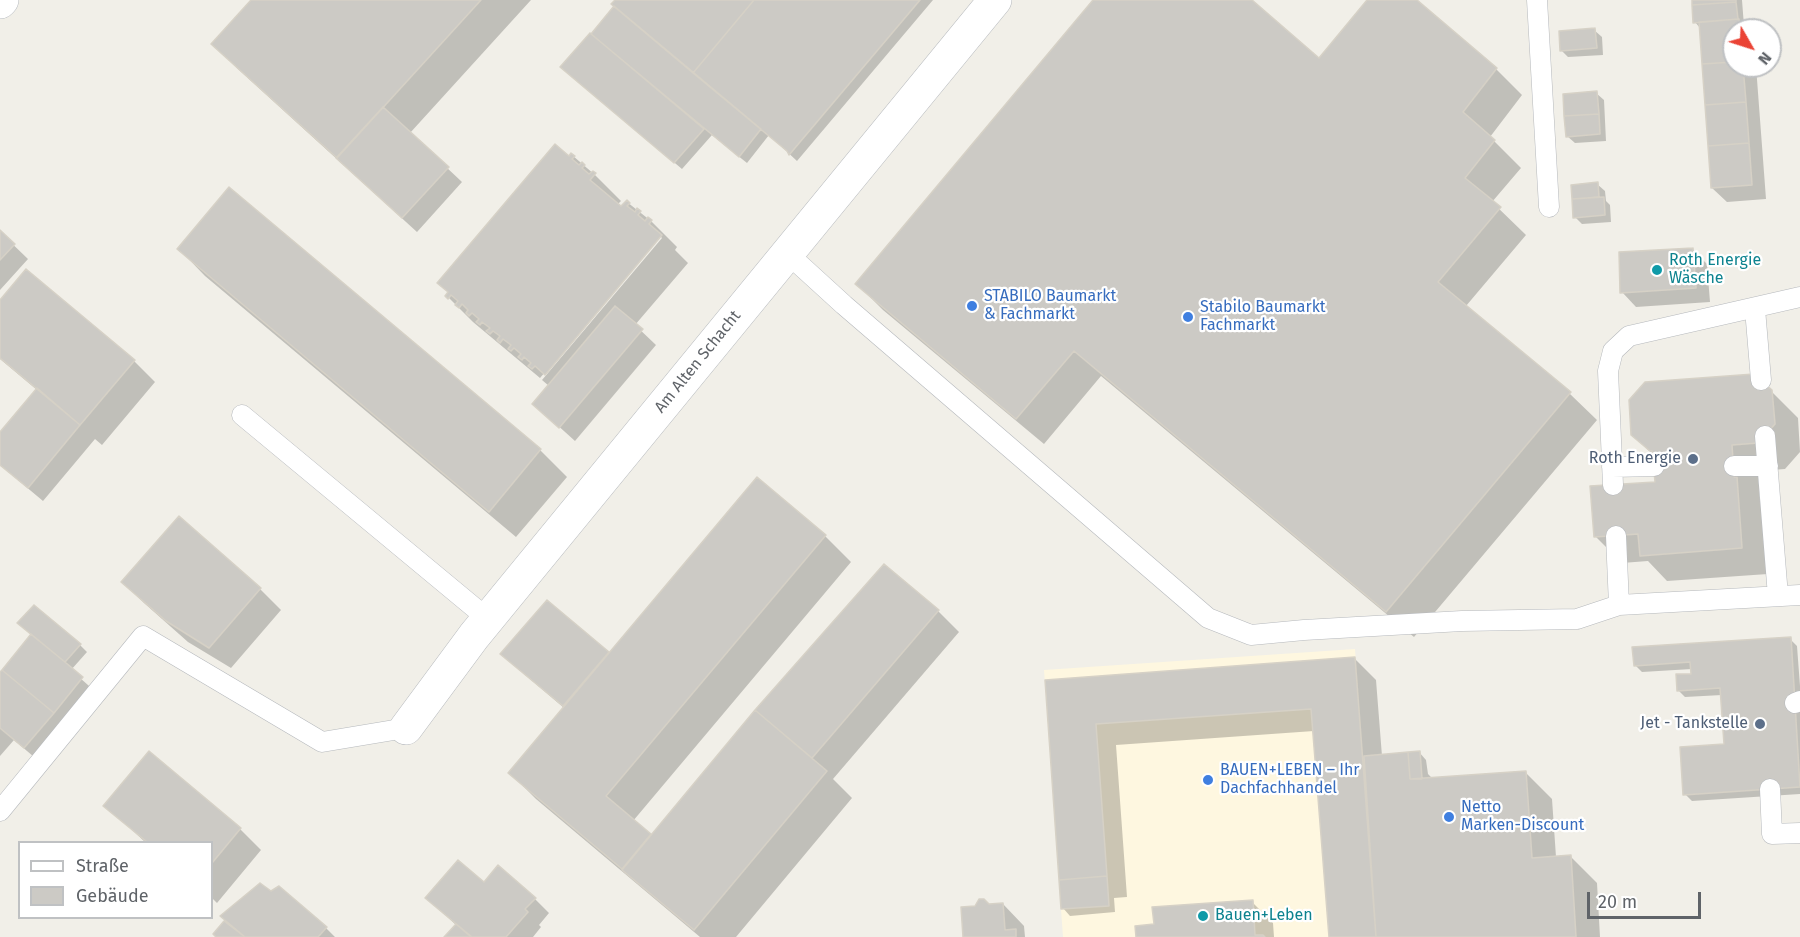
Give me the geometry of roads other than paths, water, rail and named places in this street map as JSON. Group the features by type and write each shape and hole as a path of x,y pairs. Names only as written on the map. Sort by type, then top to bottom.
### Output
{"street":[{"name":"Am Alten Schacht","path":"406,728 474,636 995,0"}],"lane":[{"path":"1537,0 1549,207"},
{"path":"787,253 844,305 1208,618 1251,635 1462,621 1577,618 1619,605 1800,595"},
{"path":"1654,466 1613,476 1608,371 1613,351 1629,336 1800,297"},
{"path":"1755,309 1761,380"},
{"path":"242,415 488,619"},
{"path":"1765,436 1778,596"},
{"path":"1734,466 1768,466"},
{"path":"1616,536 1619,605"},
{"path":"0,811 143,636 322,742 406,728"},
{"path":"1770,789 1772,834 1800,833"}],"place":[{"name":"Roth Energie Wäsche","path":"1657,270"},
{"name":"STABILO Baumarkt & Fachmarkt","path":"972,306"},
{"name":"Stabilo Baumarkt Fachmarkt","path":"1188,317"},
{"name":"Roth Energie","path":"1693,459"},
{"name":"Jet - Tankstelle","path":"1760,724"},
{"name":"BAUEN+LEBEN – Ihr Dachfachhandel","path":"1208,780"},
{"name":"Netto Marken-Discount","path":"1449,817"},
{"name":"Bauen+Leben","path":"1203,916"}]}
